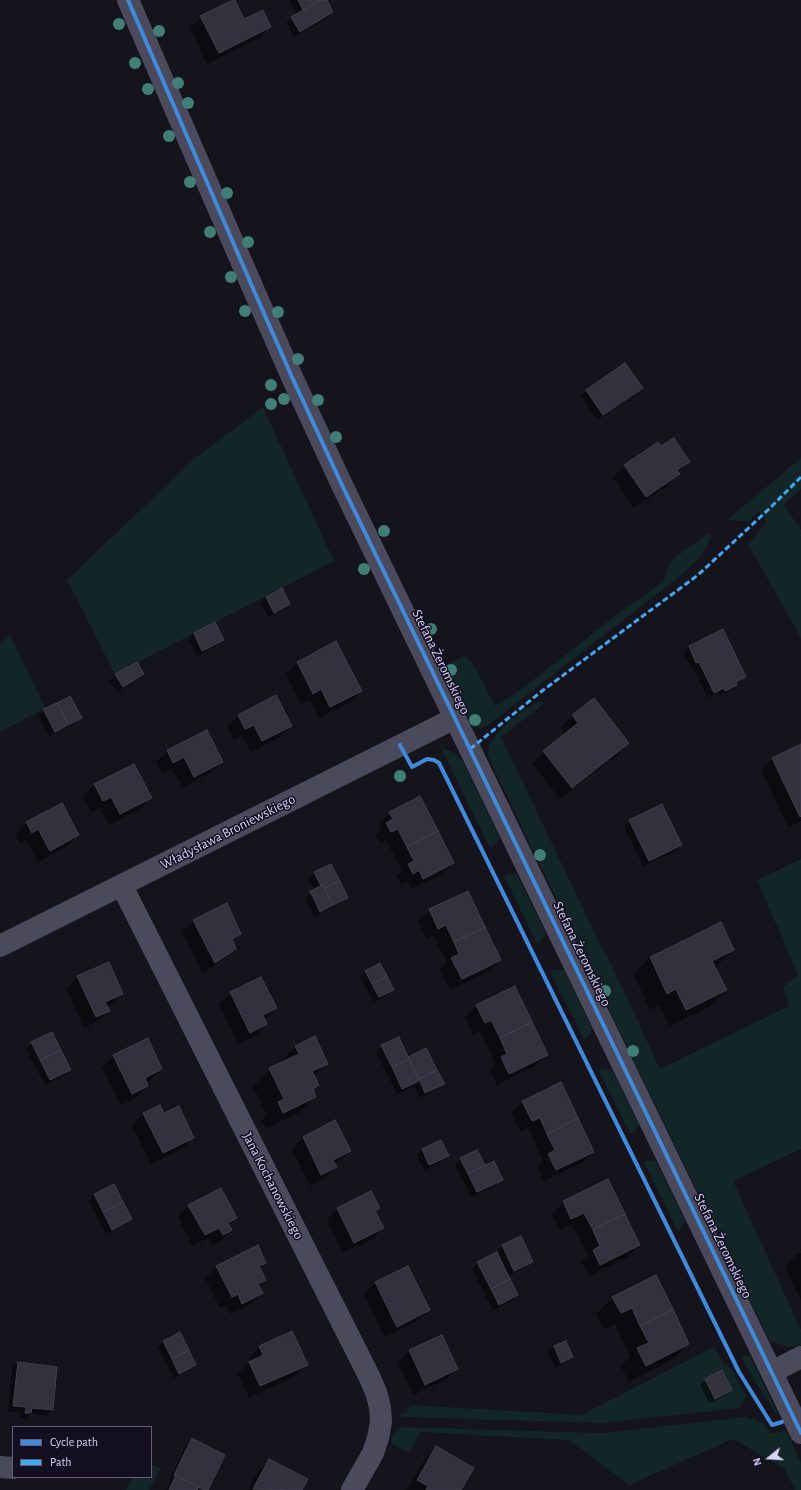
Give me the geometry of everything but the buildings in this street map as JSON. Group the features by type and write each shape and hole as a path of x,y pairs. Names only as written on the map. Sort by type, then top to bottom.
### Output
{"street":[{"name":"Stefana Żeromskiego","path":"128,0 255,293 342,485 801,1433"},
{"name":"Władysława Broniewskiego","path":"0,946 455,718"},
{"name":"Jana Kochanowskiego","path":"122,886 366,1369 376,1392 380,1407 381,1422 378,1438 373,1453 352,1490"},
{"path":"772,1372 801,1357"},
{"path":"0,1467 12,1468"}],"green space":[{"path":"263,407 334,561 115,674 67,580 195,458"},
{"path":"801,458 801,489 784,505 801,530 801,638 748,544 767,522 759,512 749,521 736,521 728,519"},
{"path":"710,532 711,537 702,555 684,573 491,723 480,729 473,727 444,666 464,656 472,662 495,706 519,691 620,612 652,590 664,580 670,561"},
{"path":"10,635 45,708 0,732 0,644"},
{"path":"539,701 545,703 501,737 604,952 606,953 660,1069 789,1006 783,987 798,975 757,880 801,859 801,1149 733,1181 801,1330 801,1345 799,1346 788,1347 770,1341 624,1041 488,756 489,746 496,734 510,720"},
{"path":"441,748 455,753 463,762 500,838 494,846 490,848"},
{"path":"508,874 517,874 546,934 537,944 504,876"},
{"path":"564,970 593,1030 588,1037 584,1039 550,971"},
{"path":"603,1068 612,1069 639,1125 634,1132 630,1134 599,1071"},
{"path":"647,1160 656,1161 685,1221 681,1228 677,1230 644,1162"},
{"path":"714,1347 725,1365 728,1364 747,1396 739,1408 602,1423 402,1417 397,1413 406,1413 410,1405 581,1415"},
{"path":"741,1356 750,1356 778,1414 776,1414 746,1367"},
{"path":"746,1417 764,1423 770,1434 786,1430 801,1462 801,1490 795,1490 785,1469 733,1439 629,1485 569,1440 421,1432 409,1453 391,1443 393,1434 401,1427 602,1433"},
{"path":"152,1464 161,1468 149,1490 126,1490 132,1478 152,1478"}],"marked path":[{"path":"470,749 542,691 698,575 801,477"}],"cycle path":[{"path":"128,0 292,377 342,485 801,1433"},
{"path":"400,745 412,767 427,759 434,760 439,763 739,1372 772,1425 782,1422"}]}
